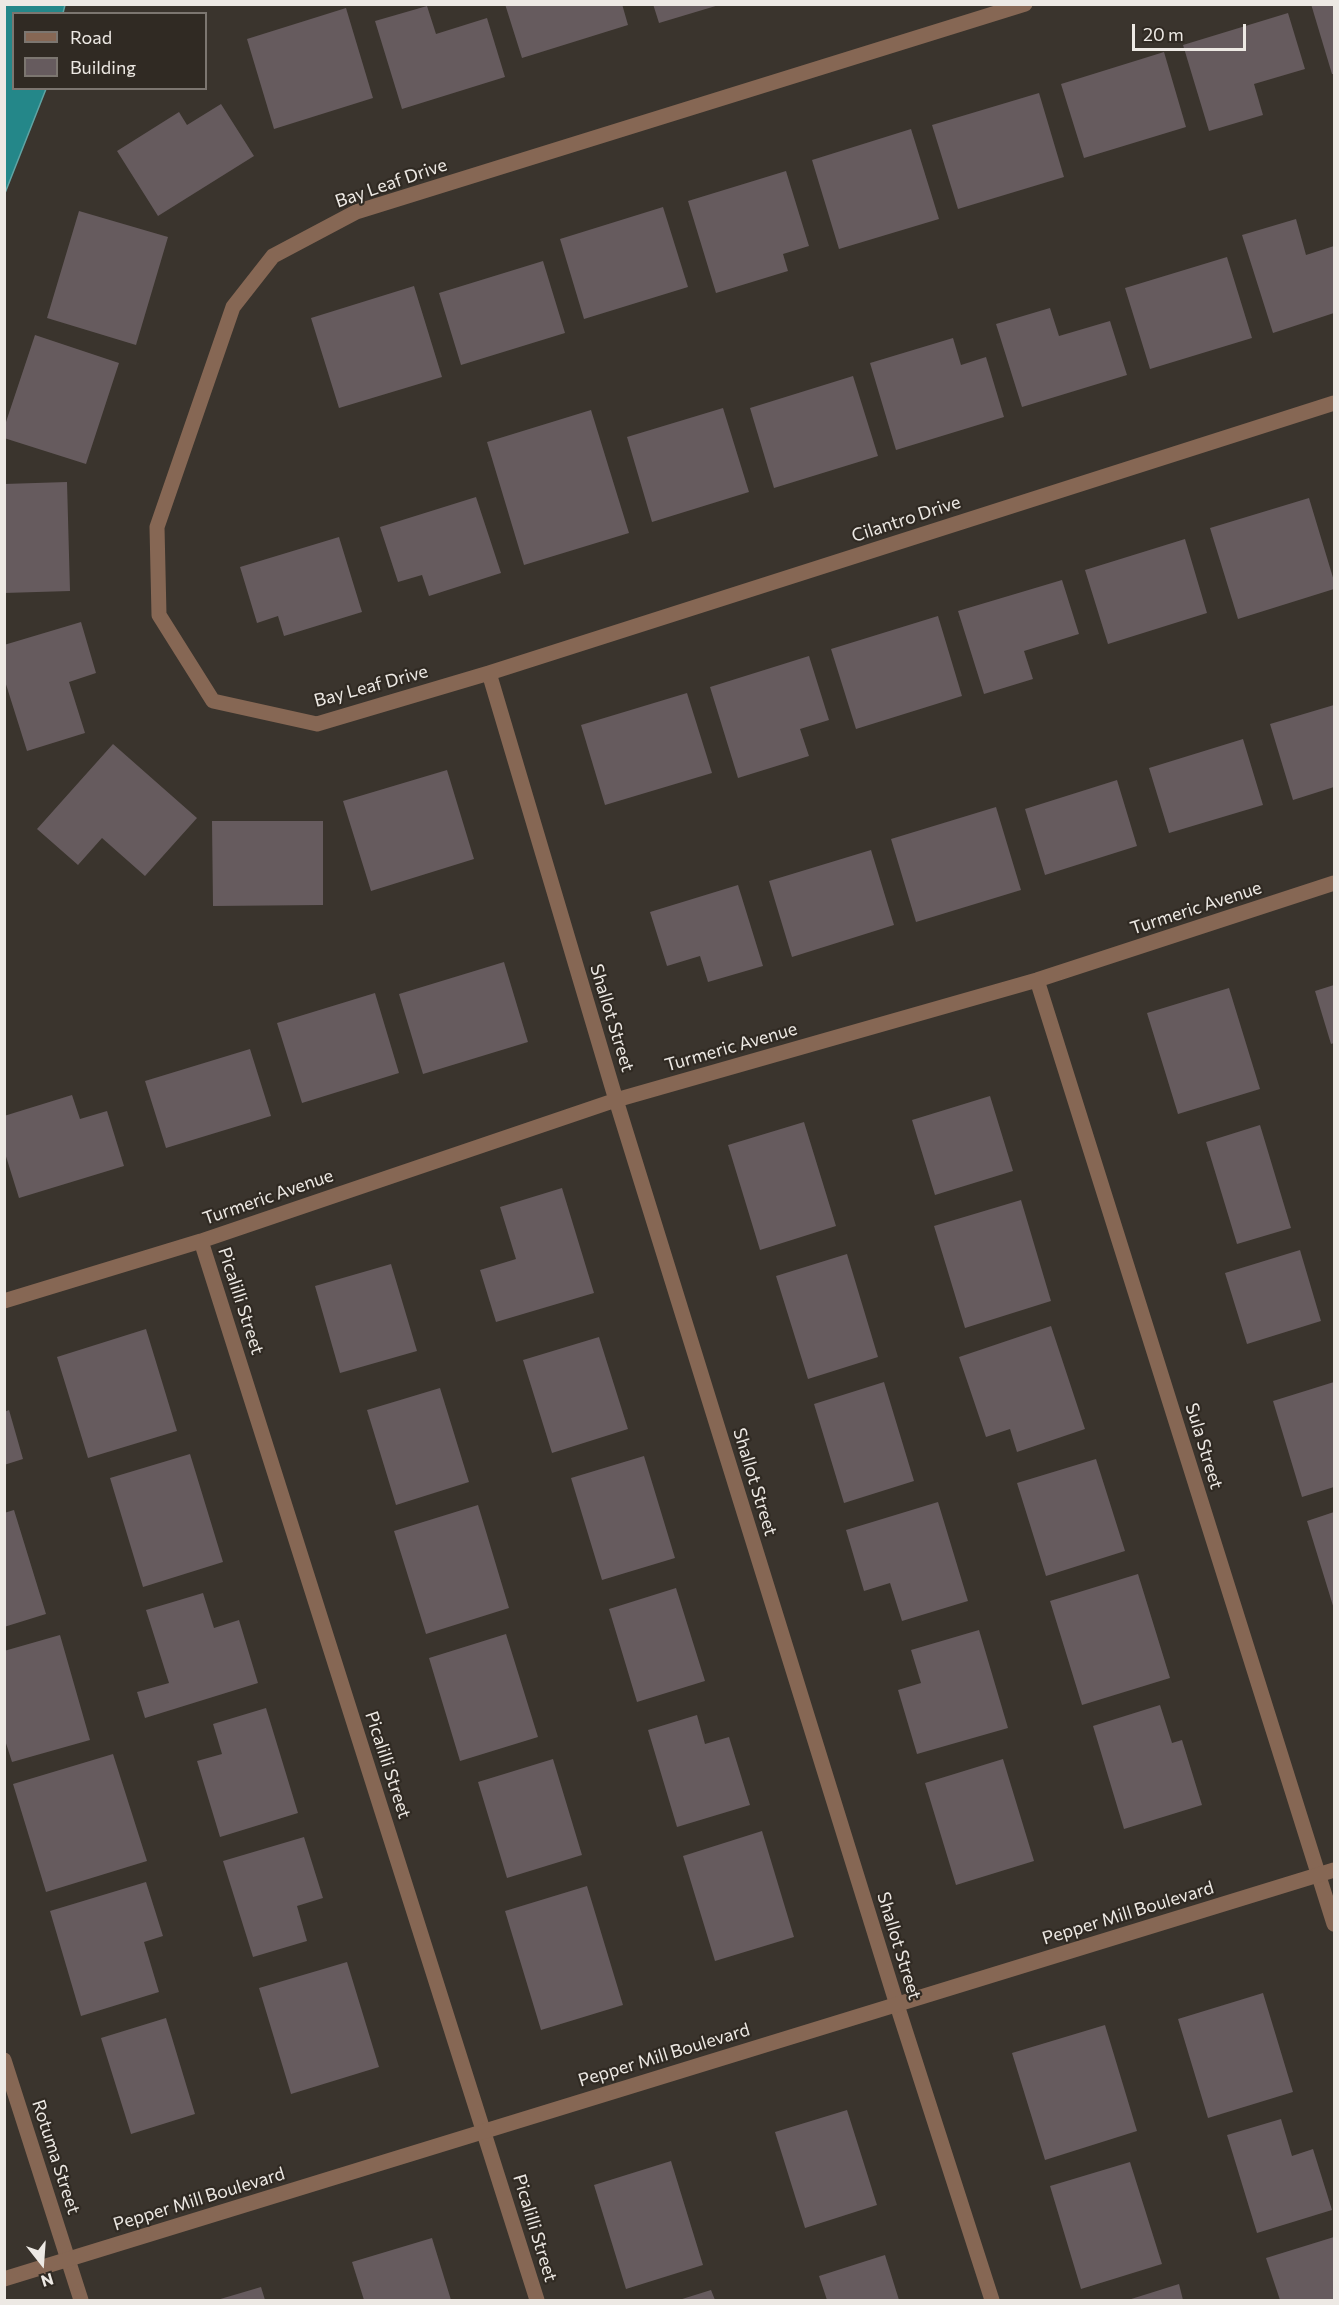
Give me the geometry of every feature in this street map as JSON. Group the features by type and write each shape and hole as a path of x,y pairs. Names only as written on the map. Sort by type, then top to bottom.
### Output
{"street":[{"name":"Bay Leaf Drive","path":"489,673 316,724 213,701 159,615 157,526 233,307 273,256 356,212 1025,4"},
{"name":"Cilantro Drive","path":"489,673 1335,403"},
{"name":"Shallot Street","path":"489,673 616,1100 897,2005 992,2301"},
{"name":"Turmeric Avenue","path":"4,1301 201,1241 616,1100 1037,980 1335,882"},
{"name":"Sula Street","path":"1037,980 1335,1924"},
{"name":"Picalilli Street","path":"201,1241 537,2301"},
{"name":"Pepper Mill Boulevard","path":"4,2279 1335,1870"},
{"name":"Rotuma Street","path":"4,2060 81,2301"}],"water":[{"path":"5,4 65,5 63,12 12,12 12,90 46,90 5,193"}],"building":[{"path":"505,4 622,4 628,25 522,58"},
{"path":"653,4 719,4 719,5 659,23"},
{"path":"1311,4 1334,4 1334,74 1332,74"},
{"path":"427,6 436,34 487,18 505,77 402,109 375,21"},
{"path":"346,8 373,98 274,129 247,39"},
{"path":"1288,13 1305,69 1254,84 1263,115 1209,131 1183,45"},
{"path":"1164,52 1186,127 1084,158 1061,84"},
{"path":"1039,93 1064,177 958,209 932,125"},
{"path":"221,104 254,156 158,216 117,151 179,112 187,125"},
{"path":"911,129 939,219 839,249 812,160"},
{"path":"786,171 809,246 783,254 788,271 716,293 688,201"},
{"path":"663,207 688,287 584,319 560,239"},
{"path":"79,211 168,237 136,345 47,318"},
{"path":"1296,219 1306,255 1334,246 1334,313 1273,333 1242,235"},
{"path":"1227,257 1252,338 1150,369 1125,288"},
{"path":"543,261 565,333 461,365 439,293"},
{"path":"414,286 442,377 339,408 311,318"},
{"path":"1050,308 1059,336 1110,321 1127,375 1022,407 996,324"},
{"path":"35,335 119,363 86,464 4,438 4,428"},
{"path":"953,338 961,365 986,357 1004,417 896,450 870,363"},
{"path":"853,376 878,456 774,488 750,408"},
{"path":"723,408 749,492 652,522 627,437"},
{"path":"591,410 629,533 524,565 487,442"},
{"path":"67,482 70,591 4,593 4,484"},
{"path":"476,497 501,573 429,596 422,575 398,582 380,527"},
{"path":"1309,498 1334,581 1334,589 1238,619 1210,528"},
{"path":"339,537 362,612 284,636 278,616 257,623 240,567"},
{"path":"1185,539 1207,613 1108,644 1085,570"},
{"path":"1062,580 1079,634 1024,651 1033,679 984,694 958,611"},
{"path":"938,616 962,696 856,729 831,649"},
{"path":"81,622 96,673 69,682 85,733 27,751 4,678 4,645"},
{"path":"809,656 829,720 800,729 809,756 738,778 710,687"},
{"path":"687,693 712,773 605,805 581,725"},
{"path":"1334,705 1334,787 1293,800 1270,724"},
{"path":"1243,739 1263,805 1169,833 1149,768"},
{"path":"113,744 197,818 145,876 102,838 78,865 37,829"},
{"path":"447,770 474,859 371,891 343,801"},
{"path":"1117,780 1137,846 1045,875 1025,809"},
{"path":"996,807 1021,890 916,922 891,839"},
{"path":"212,821 323,821 323,905 213,906"},
{"path":"871,850 894,925 792,957 769,881"},
{"path":"738,885 763,966 708,982 700,956 667,966 650,912"},
{"path":"504,962 528,1042 423,1074 399,994"},
{"path":"1334,985 1334,1043 1331,1044 1315,991"},
{"path":"1229,988 1260,1089 1178,1114 1147,1013"},
{"path":"375,993 399,1073 302,1103 277,1023"},
{"path":"250,1049 271,1116 166,1148 145,1081"},
{"path":"72,1095 80,1119 107,1111 124,1166 19,1198 4,1150 4,1116"},
{"path":"990,1096 1013,1171 935,1195 912,1120"},
{"path":"804,1122 836,1226 760,1250 728,1145"},
{"path":"1260,1125 1291,1228 1237,1244 1206,1142"},
{"path":"562,1188 594,1293 496,1322 480,1270 516,1259 500,1207"},
{"path":"1021,1200 1051,1301 965,1328 934,1226"},
{"path":"1300,1250 1321,1321 1247,1344 1225,1273"},
{"path":"847,1254 878,1357 808,1379 776,1276"},
{"path":"391,1264 417,1351 340,1373 315,1286"},
{"path":"1051,1326 1085,1429 1017,1452 1010,1429 986,1437 959,1357"},
{"path":"146,1329 177,1431 88,1458 57,1357"},
{"path":"599,1337 628,1429 552,1453 523,1360"},
{"path":"884,1382 914,1481 844,1503 814,1404"},
{"path":"1334,1382 1334,1487 1302,1497 1273,1401"},
{"path":"440,1388 469,1482 396,1505 367,1410"},
{"path":"9,1410 23,1459 4,1465 4,1412"},
{"path":"190,1454 223,1562 143,1587 110,1478"},
{"path":"644,1456 675,1558 602,1580 571,1478"},
{"path":"1096,1459 1125,1551 1046,1576 1017,1483"},
{"path":"938,1502 968,1601 902,1621 890,1583 864,1591 846,1530"},
{"path":"478,1505 509,1608 426,1634 394,1531"},
{"path":"14,1510 46,1614 4,1627 4,1513"},
{"path":"1334,1512 1334,1609 1307,1521"},
{"path":"1138,1574 1170,1678 1082,1705 1050,1601"},
{"path":"676,1588 705,1681 637,1702 609,1609"},
{"path":"203,1593 214,1628 239,1620 258,1683 145,1718 137,1692 169,1683 146,1610"},
{"path":"979,1630 1008,1728 917,1754 898,1690 921,1683 911,1650"},
{"path":"506,1634 538,1737 460,1761 429,1658"},
{"path":"60,1635 90,1740 12,1762 4,1737 4,1651"},
{"path":"1160,1705 1172,1743 1182,1740 1202,1805 1124,1829 1093,1726"},
{"path":"266,1708 298,1813 220,1837 197,1761 222,1754 213,1724"},
{"path":"697,1715 705,1744 729,1737 750,1805 677,1827 648,1730"},
{"path":"113,1754 147,1861 46,1892 13,1784"},
{"path":"553,1759 582,1855 507,1878 478,1782"},
{"path":"1003,1759 1034,1861 956,1885 925,1783"},
{"path":"762,1831 794,1937 715,1961 683,1856"},
{"path":"304,1837 323,1898 297,1906 307,1941 253,1957 223,1861"},
{"path":"146,1882 163,1936 144,1942 159,1992 81,2016 50,1911"},
{"path":"587,1886 623,2005 541,2030 505,1911"},
{"path":"347,1962 379,2067 291,2094 259,1988"},
{"path":"1263,1993 1293,2092 1208,2118 1178,2019"},
{"path":"166,2018 195,2114 131,2134 101,2038"},
{"path":"1105,2025 1137,2131 1045,2160 1012,2053"},
{"path":"847,2110 877,2205 805,2228 775,2132"},
{"path":"1281,2119 1292,2156 1313,2149 1332,2210 1257,2233 1227,2135"},
{"path":"671,2161 703,2265 626,2289 594,2185"},
{"path":"1130,2162 1162,2264 1081,2289 1050,2186"},
{"path":"1334,2237 1334,2300 1280,2300 1266,2258"},
{"path":"432,2238 451,2300 364,2300 352,2262"},
{"path":"885,2255 899,2300 827,2300 819,2276"},
{"path":"1179,2284 1183,2300 1128,2300"},
{"path":"261,2287 265,2300 217,2300"},
{"path":"711,2290 715,2300 679,2300"}]}
